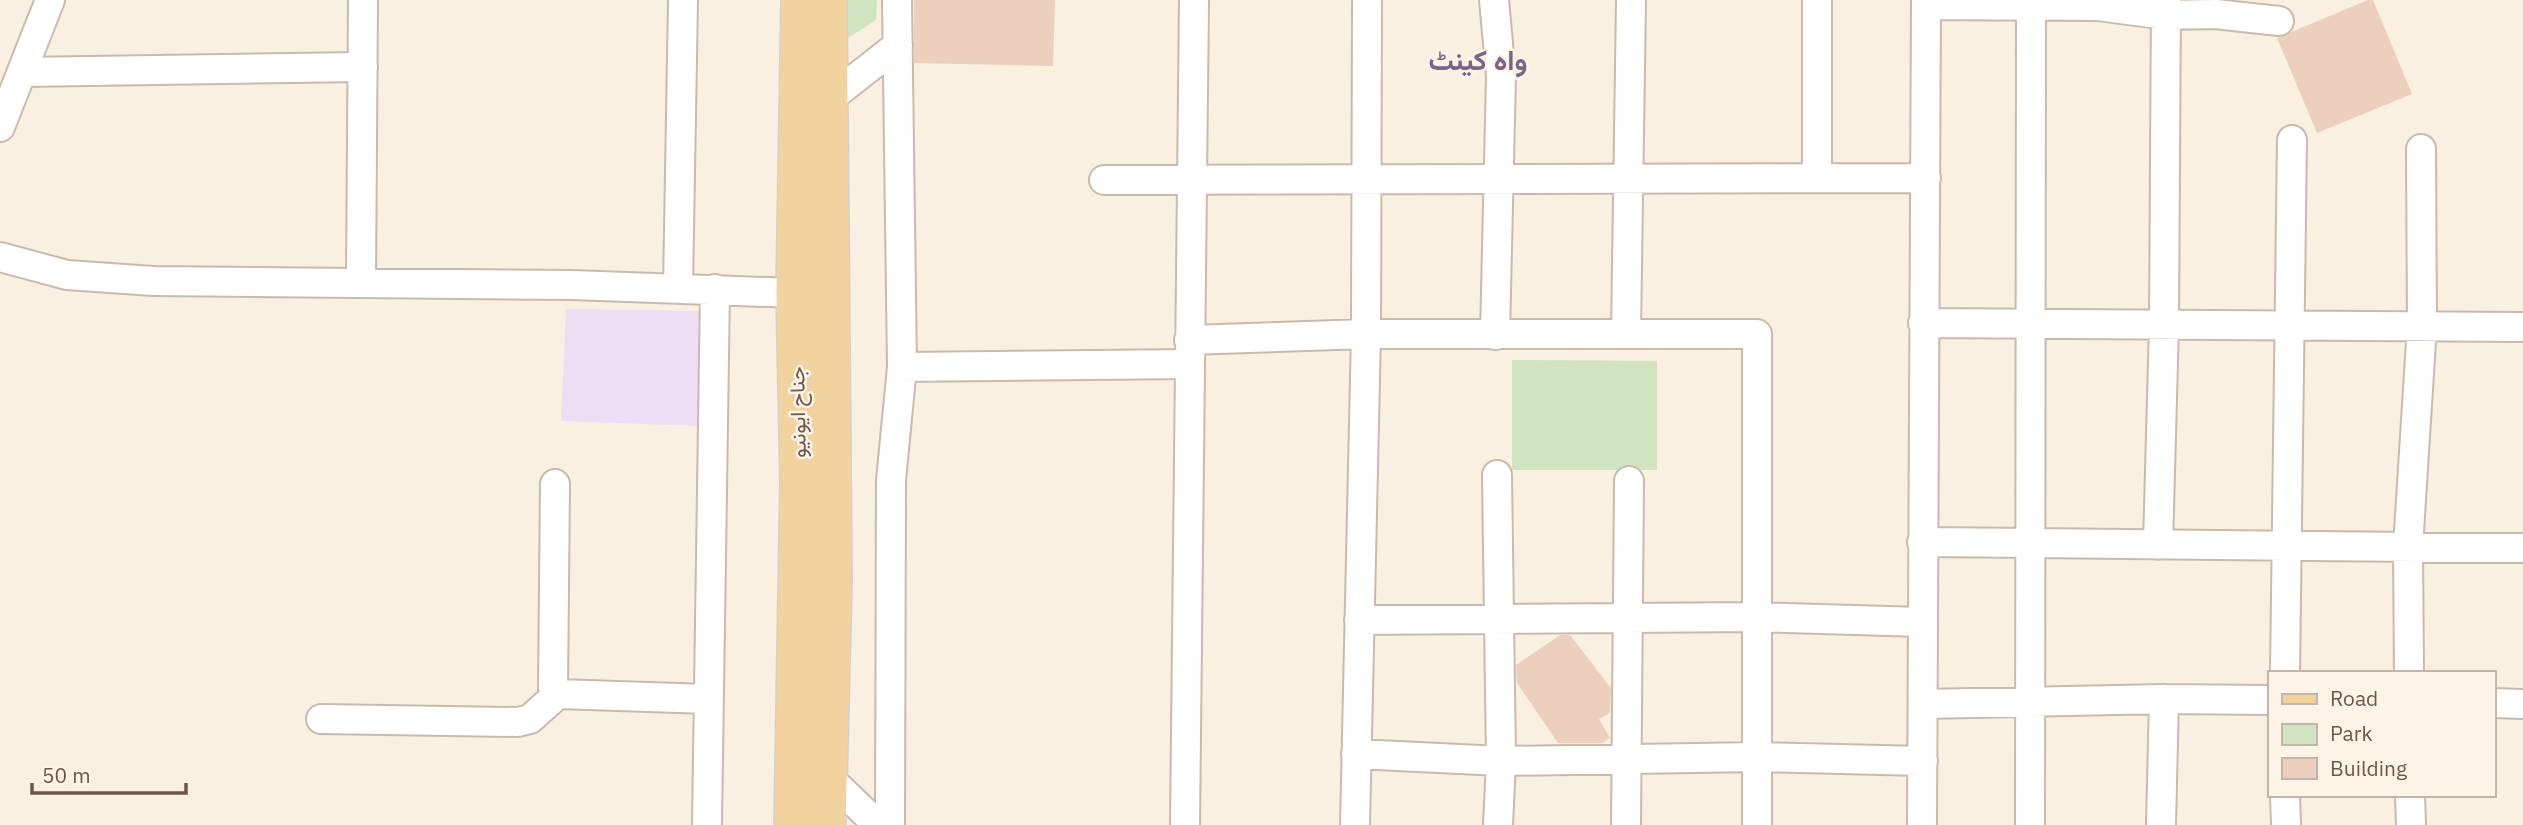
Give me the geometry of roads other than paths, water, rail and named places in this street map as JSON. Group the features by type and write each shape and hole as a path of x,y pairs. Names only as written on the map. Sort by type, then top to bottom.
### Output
{"main road":[{"name":"جناح ایونیو","path":"793,825 799,481 795,293 800,0"},
{"name":"جناح ایونیو","path":"827,825 833,580 828,0"}],"street":[{"path":"0,127 50,0"},
{"path":"361,283 363,0"},
{"path":"678,288 683,0"},
{"path":"890,825 891,480 902,367 897,0"},
{"path":"1185,825 1194,0"},
{"path":"1355,825 1366,334 1367,0"},
{"path":"1494,0 1501,76 1496,180 1495,335"},
{"path":"1626,333 1631,0"},
{"path":"1817,178 1818,0"},
{"path":"1922,825 1926,2 2031,2 2166,7 2279,21"},
{"path":"2030,825 2031,2"},
{"path":"2158,545 2164,325 2166,7"},
{"path":"828,100 898,44"},
{"path":"22,72 363,67"},
{"path":"2285,671 2292,140"},
{"path":"2409,671 2408,547 2422,326 2421,149"},
{"path":"1104,180 1926,178"},
{"path":"0,257 67,275 153,281 678,288 795,293"},
{"path":"707,825 715,289"},
{"path":"1923,323 2523,327"},
{"path":"902,367 1189,352 1366,334 1756,334 1757,825"},
{"path":"1497,475 1502,761 1498,825"},
{"path":"1626,825 1629,481"},
{"path":"555,484 553,688 558,694"},
{"path":"1922,542 2523,548"},
{"path":"1359,620 1757,617 1922,622"},
{"path":"321,719 518,722 530,719 558,694 708,699"},
{"path":"1923,704 2164,699 2268,700"},
{"path":"2161,825 2164,699"},
{"path":"2495,703 2523,704"},
{"path":"1356,754 1502,761 1757,757 1923,761"},
{"path":"828,777 878,825"},
{"path":"2285,797 2286,825"},
{"path":"2410,797 2411,825"}],"district":[{"name":"واہ کینٹ","path":"1478,60"}]}
